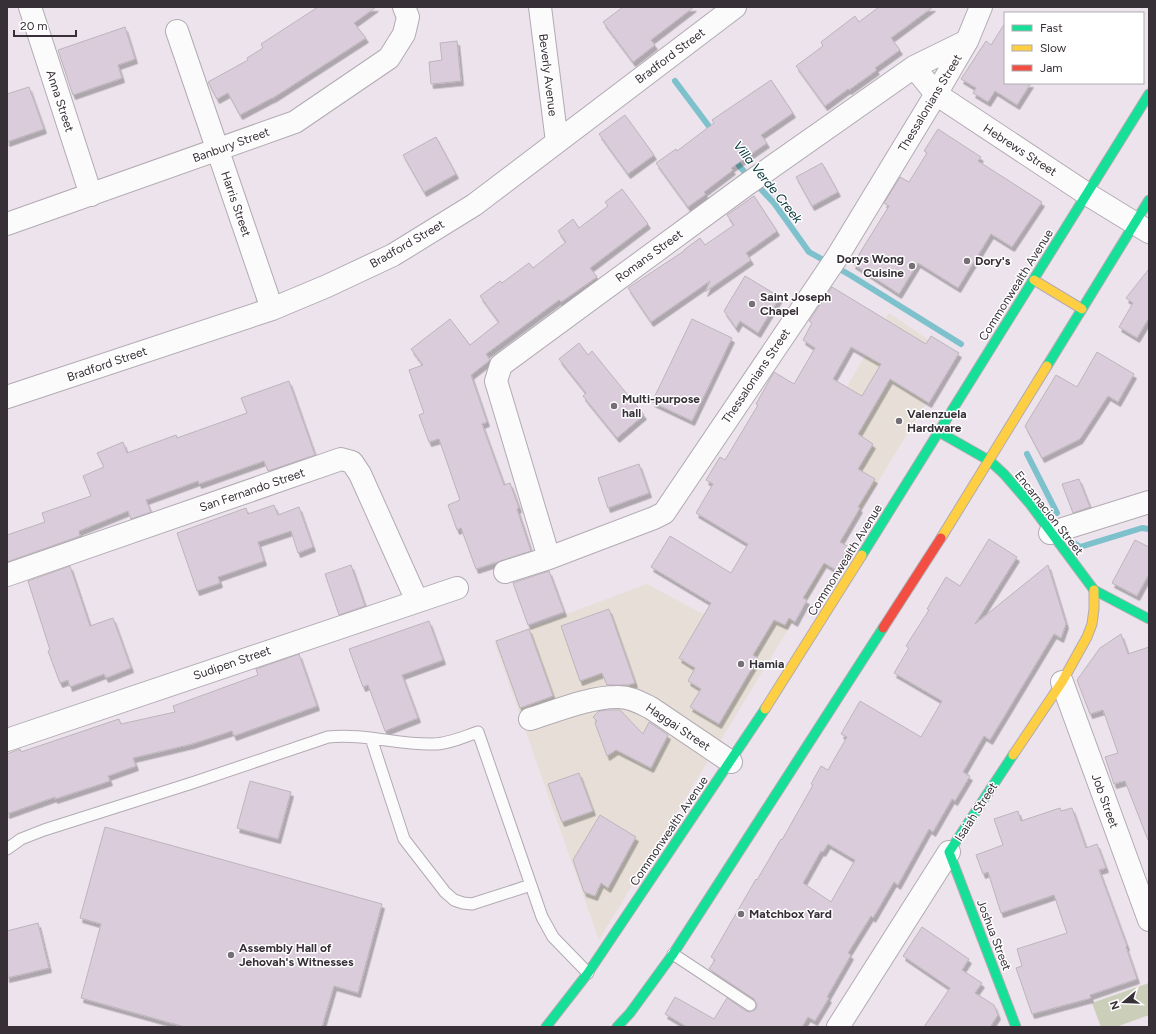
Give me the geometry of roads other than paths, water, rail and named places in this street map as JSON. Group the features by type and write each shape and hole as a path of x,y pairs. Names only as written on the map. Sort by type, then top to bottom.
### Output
{"main road":[{"name":"Commonwealth Avenue","path":"546,1027 588,973 772,699 1149,94"},
{"path":"617,1027 630,1013 674,954 990,461 1082,309 1142,228 1149,200"},
{"path":"1034,280 1082,309"},
{"name":"Encarnacion Street","path":"939,432 990,461 1030,504 1050,533 1094,590"},
{"path":"1094,590 1149,619"},
{"name":"Isaiah Street","path":"949,852 1062,682 1087,637 1092,624 1094,590"},
{"name":"Joshua Street","path":"949,852 1016,1027"}],"street":[{"name":"Anna Street","path":"30,7 91,195"},
{"name":"Banbury Street","path":"7,224 295,122 389,58 404,34 408,17 404,7"},
{"name":"Beverly Avenue","path":"540,7 556,142"},
{"name":"Bradford Street","path":"7,397 272,309 327,286 393,255 474,204 735,7"},
{"name":"Thessalonians Street","path":"549,558 654,518 664,512 831,265 967,41 981,7"},
{"name":"Harris Street","path":"177,31 272,309"},
{"name":"Romans Street","path":"549,558 496,382 501,365 754,180 914,66 967,41"},
{"name":"Hebrews Street","path":"914,66 936,94 1087,194 1142,228"},
{"name":"San Fernando Street","path":"7,575 341,459 352,462 360,474 416,601"},
{"path":"1050,533 1149,502"},
{"path":"505,572 549,558"},
{"name":"Sudipen Street","path":"7,740 457,588"},
{"name":"Job Street","path":"1062,682 1149,920"},
{"name":"Haggai Street","path":"530,719 591,701 617,697 637,701 651,708 731,762"},
{"name":"Isaiah Street","path":"838,1027 949,852"}],"lane":[{"path":"7,849 21,840 44,830 192,783 317,740 338,736 433,744 457,739 478,732 542,917 553,937 588,973"},
{"path":"371,738 404,839 445,892 454,900 472,904 531,885"},
{"path":"674,954 750,1005"}],"waterway":[{"name":"Villa Verde Creek","path":"675,81 714,133"},
{"name":"Villa Verde Creek","path":"733,157 740,167 774,203 809,252 850,275 961,344"},
{"name":"Villa Verde Creek","path":"1027,454 1057,513"},
{"name":"Villa Verde Creek","path":"1071,541 1080,547 1142,528 1149,529"}],"place":[{"name":"Dory's","path":"967,261"},
{"name":"Dorys Wong Cuisine","path":"912,266"},
{"name":"Saint Joseph Chapel","path":"752,304"},
{"name":"Multi-purpose hall","path":"614,406"},
{"name":"Valenzuela Hardware","path":"899,421"},
{"name":"Hamia","path":"741,664"},
{"name":"Matchbox Yard","path":"741,914"},
{"name":"Assembly Hall of Jehovah's Witnesses","path":"231,955"}]}
